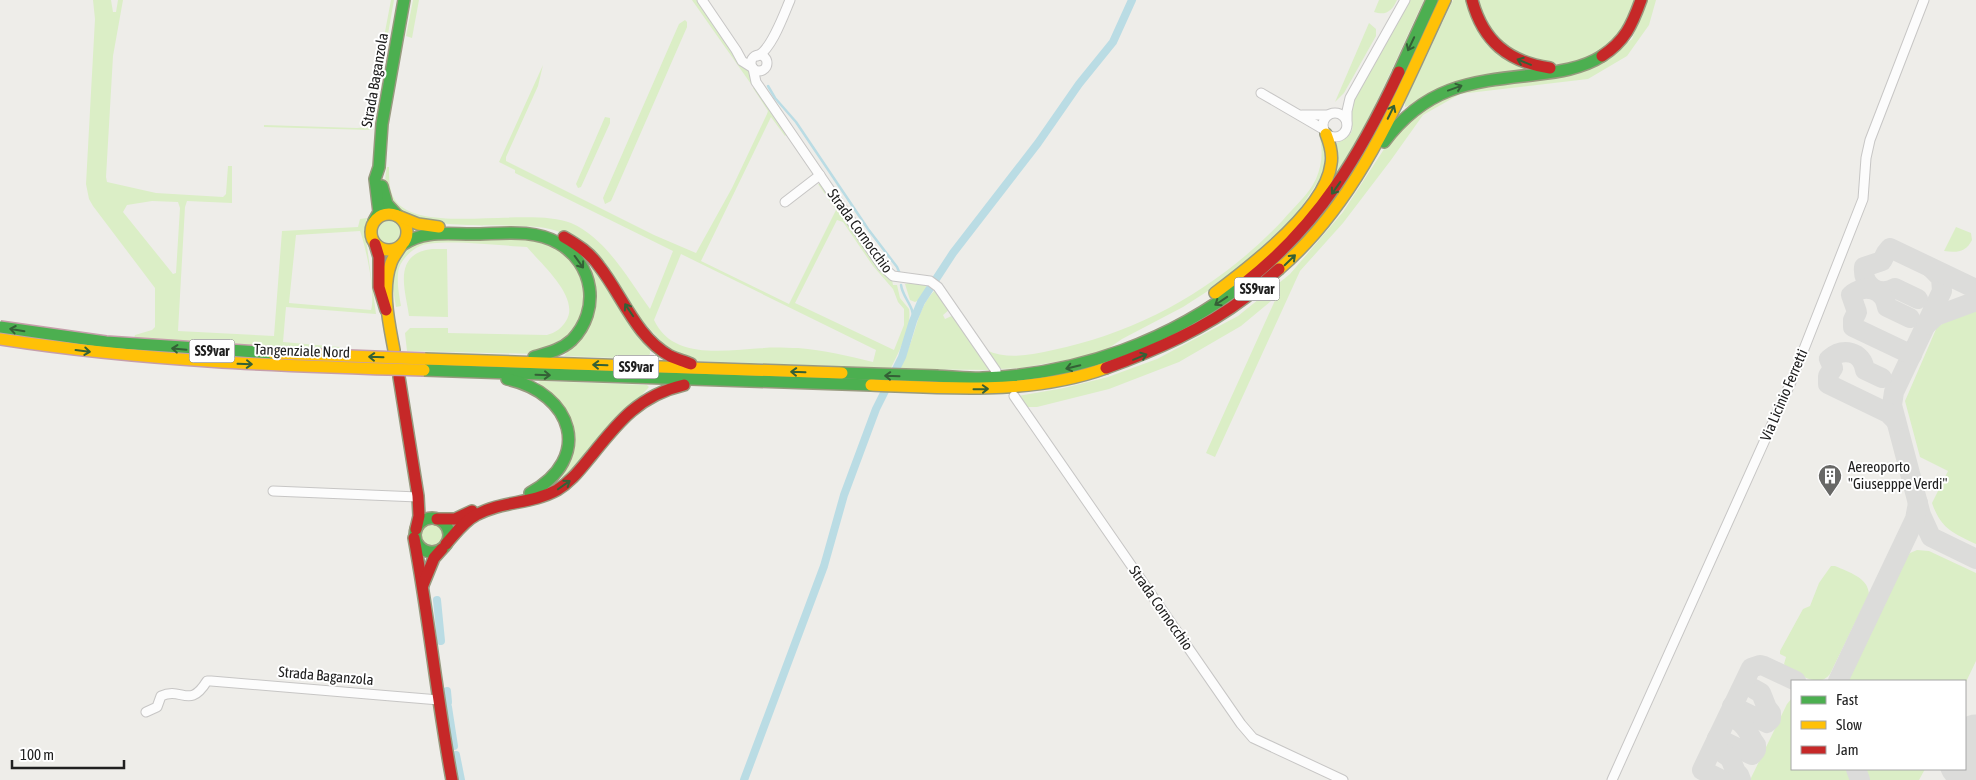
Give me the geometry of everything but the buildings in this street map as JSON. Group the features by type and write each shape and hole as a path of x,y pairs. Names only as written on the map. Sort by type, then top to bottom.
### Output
{"main road":[{"name":"Strada Baganzola","path":"388,314 381,300 379,255 371,233 379,212 375,183 379,165 382,118 404,0"},
{"name":"SS9var","path":"428,367 448,360 938,378 990,378 1072,367 1111,356 1166,333 1217,304 1265,268 1306,226 1338,185 1356,156 1432,0"},
{"name":"SS9var","path":"0,327 81,339 173,348 428,367 789,384 988,389 1037,385 1085,375 1140,357 1192,333 1240,302 1278,271 1315,234 1344,196 1368,159 1445,0"},
{"path":"1472,0 1476,15 1484,31 1506,53 1532,66 1571,69"},
{"path":"1315,234 1336,214 1347,200 1396,126 1428,100 1450,89 1469,83 1552,74 1598,60 1618,44 1634,21 1641,0"},
{"path":"1111,356 1174,321 1200,304 1245,271 1281,237 1310,205 1328,178 1332,156 1325,132"},
{"name":"Strada Baganzola","path":"379,165 386,201 392,211 405,223 407,231 406,237 393,258 388,272 388,314 394,350"},
{"path":"374,222 384,215 393,214 428,226 530,230 552,233 566,238 577,244 592,258 647,336 659,349 671,357 686,363 724,365 742,370"},
{"path":"375,244 382,249 388,250 402,245 413,238 430,234 536,236 553,240 568,249 578,259 586,273 591,292 588,315 578,335 561,349 534,357 471,356 448,360"},
{"name":"Tangenziale Nord","path":"0,339 80,350 191,361 428,367"},
{"path":"418,497 437,519 448,528 449,536 445,547 432,553 424,551 418,546 415,533 420,522 426,519 437,519 448,520 458,518 479,508 541,488 560,470 565,459 568,441 565,421 560,410 552,400 536,389 508,379 457,376 428,367"},
{"path":"399,377 418,497 419,516 415,533 444,744 452,780"},
{"path":"423,585 434,558 461,527 478,514 540,497 566,484 582,469 628,412 644,399 669,388 690,385 752,386 789,384"}],"street":[{"name":"Strada Cornocchio","path":"702,0 742,61 753,68"},
{"path":"756,56 764,52 776,33 790,0"},
{"path":"1261,93 1331,137 1339,136 1345,132 1351,96 1405,0"},
{"name":"Via Licinio Ferretti","path":"1612,780 1791,382 1863,199 1869,142 1924,0"},
{"path":"760,86 761,75 775,41 776,33"},
{"path":"736,50 746,57 756,56 765,58 765,66"},
{"name":"Strada Cornocchio","path":"756,56 751,61 755,80 882,266 893,276 930,281 938,286 996,371"},
{"path":"753,68 759,71 765,66"},
{"path":"1325,132 1323,121 1351,96"},
{"path":"1296,114 1311,116 1343,115 1347,124"},
{"path":"785,202 820,175"},
{"name":"Strada Cornocchio","path":"1014,396 1241,724 1253,738 1343,780"},
{"path":"272,491 418,497"},
{"name":"Strada Baganzola","path":"146,712 157,707 161,696 168,693 190,697 198,693 207,681 439,700"}],"green space":[{"path":"93,0 111,0 113,12 116,12 118,0 123,0 113,56 107,182 156,193 223,197 226,194 228,166 232,166 232,203 187,201 185,207 178,331 274,336 282,231 358,227 360,219 367,218 364,233 376,314 286,307 283,342 340,347 340,349 134,338 135,335 152,330 155,327 155,288 93,206 89,199 86,184 95,19","holes":["152,201 178,202 180,208 176,273 173,274 123,212 127,205","360,231 371,282 371,310 289,303 296,235"]},
{"path":"391,0 394,0 371,130 264,127 264,125 367,127"},
{"path":"413,0 419,0 412,38 406,36"},
{"path":"692,0 698,0 751,75 751,84"},
{"path":"1379,0 1397,0 1388,12 1374,12"},
{"path":"1410,0 1424,0 1369,116 1331,181 1335,144 1352,132 1351,105"},
{"path":"1453,0 1467,0 1470,10 1530,71 1405,107 1405,102"},
{"path":"1475,0 1635,0 1633,9 1618,36 1598,53 1571,64 1541,64 1500,43"},
{"path":"1647,0 1656,0 1649,25 1627,56 1588,79 1460,94 1423,115 1343,223 1300,271 1215,457 1206,453 1277,296 1241,326 1179,362 1109,389 1037,407 1026,407 1018,396 1064,388 1108,377 1157,359 1238,316 1290,274 1343,212 1388,143 1419,111 1448,94 1605,62 1632,39"},
{"path":"685,20 687,27 611,201 605,204 603,198 679,24"},
{"path":"1369,23 1376,29 1376,36 1344,93 1335,102"},
{"path":"543,65 538,86 506,157 506,161 654,235 696,253 732,188 767,114 768,111 753,88 755,88 786,135 771,117 701,261 789,304 836,210 818,184 821,184 882,270 892,280 893,285 897,285 900,298 909,309 907,332 891,368 695,361 674,355 569,240 559,232 540,227 451,224 423,220 400,210 387,193 387,167 389,167 393,196 408,211 450,219 529,217 571,223 584,230 606,249 650,309 673,251 515,173 515,170 499,162","holes":["837,220 843,222 873,266 893,289 898,302 904,309 904,325 894,350 795,303","681,254 876,350 873,362 808,349 772,348 718,351 687,347 674,342 663,333 654,320"]},
{"path":"605,117 610,118 610,123 581,187 578,188 576,184"},
{"path":"1320,138 1324,142 1325,171 1296,215 1228,278 1183,307 1122,339 1106,350 1072,359 1021,368 999,369 986,350 1002,355 1019,356 1086,342 1148,318 1178,303 1233,266 1259,244 1301,200 1318,174 1322,153"},
{"path":"389,221 397,224 400,232 397,240 389,243 381,240 378,232 381,224"},
{"path":"1956,227 1971,233 1972,240 1970,244 1961,251 1944,251"},
{"path":"530,238 569,254 587,290 577,330 536,354 407,351 405,333 410,328 448,328 448,333 547,335 560,328 566,321 569,312 564,292 527,247 472,243 441,243 420,246 407,255 399,268 398,282 401,306 396,307 392,283 394,267 400,255 418,240"},
{"path":"432,249 447,249 448,317 409,316 404,286 406,266 411,258 419,252"},
{"path":"592,266 650,349 650,354 646,359 564,356 576,342"},
{"path":"905,284 924,284 927,287 919,300 915,302 910,300"},
{"path":"935,290 950,309 943,315 945,319 954,315 993,370 899,369 923,307"},
{"path":"1976,310 1976,544 1949,529 1939,519 1932,503 1948,471 1920,457 1905,401 1937,327 1952,318"},
{"path":"540,381 647,385 649,387 558,485 573,452 538,383"},
{"path":"432,524 440,527 443,535 440,543 432,546 424,543 421,535 424,527"},
{"path":"1917,550 1929,551 1976,573 1976,661 1966,682 1966,680 1847,680 1906,559 1910,553"},
{"path":"1831,566 1857,576 1865,583 1869,594 1830,674 1820,680 1808,679 1786,667 1784,664 1786,657 1780,654 1780,651 1803,609 1810,606 1819,583"},
{"path":"1791,699 1791,770 1847,770 1851,780 1750,780"},
{"path":"1865,770 1924,770 1919,780 1869,780"}],"waterway":[{"path":"744,780 824,566 844,495 876,409 902,357 921,302 953,253 1038,143 1079,84 1113,42 1132,0"},
{"path":"768,86 775,98 796,122 900,274"},
{"path":"901,285 911,307 913,321"},
{"path":"437,600 441,641"},
{"path":"447,691 448,702"},
{"path":"448,707 454,746"},
{"path":"456,755 461,780"}],"taxiway":[{"path":"1918,299 1895,288 1883,291 1873,288 1866,280 1864,267 1882,261 1890,248 1976,289"},
{"path":"1931,268 1941,278 1942,291 1894,392 1892,405 1921,515 1931,537 1976,559"},
{"path":"1910,318 1887,307 1882,296 1873,290 1862,289 1851,295 1857,312 1853,320 1853,327 1912,355"},
{"path":"1926,325 1936,316 1976,301"},
{"path":"1882,378 1865,370 1860,359 1851,353 1840,353 1829,359 1833,368 1828,376 1828,384 1888,413 1896,421"},
{"path":"1838,680 1915,519 1918,503"},
{"path":"1722,780 1702,770 1751,668 1760,665 1764,666 1794,680"},
{"path":"1732,706 1767,723 1771,719 1771,713 1761,693 1754,689"},
{"path":"1717,738 1752,755 1756,750 1756,745 1746,729 1738,721"},
{"path":"1723,753 1730,758 1741,780"},
{"path":"1856,770 1860,780"}],"runway":[{"path":"1966,761 1976,740"}],"traffic: fast":[{"path":"374,221 379,212 375,179 379,167 382,124 404,0"},
{"path":"1399,72 1432,0"},
{"path":"1384,142 1415,109 1449,90 1488,81 1550,73 1586,64 1602,56"},
{"path":"382,186 387,204 398,216"},
{"path":"402,245 419,237 436,234 516,233 548,238 570,252 579,262 586,275 590,301 587,315 581,328 572,340 554,351 534,357"},
{"path":"842,373 977,378 1054,370 1122,351 1155,337 1187,321 1247,281"},
{"path":"0,327 106,342 273,353"},
{"path":"424,370 871,385"},
{"path":"507,379 530,386 547,398 560,412 567,428 568,445 563,462 550,479 530,493"},
{"path":"432,518 439,519 444,523 448,528 449,535 448,542 444,547 439,551 432,552 425,551 420,547 416,542 415,535 416,528 420,523 425,519 432,518"}],"traffic: slow":[{"path":"1279,269 1308,241 1333,211 1356,178 1376,144 1445,0"},
{"path":"1215,293 1266,253 1301,218 1316,199 1326,181 1331,164 1331,149 1326,134"},
{"path":"389,214 396,215 402,219 406,225 407,232 406,239 402,245 396,249 389,250 382,249 376,245 372,239 371,232 372,225 376,219 382,215 389,214"},
{"path":"398,216 418,224 439,227"},
{"path":"394,350 386,295 391,263 401,246"},
{"path":"0,339 106,353 212,361 424,370"},
{"path":"273,353 425,359"},
{"path":"425,359 842,373"},
{"path":"871,385 960,388 1020,386 1078,377 1106,368"}],"traffic: jam":[{"path":"1472,0 1483,27 1499,47 1522,61 1550,68"},
{"path":"1602,56 1617,44 1627,32 1641,0"},
{"path":"1247,281 1296,236 1336,186 1369,132 1399,72"},
{"path":"564,237 592,257 607,277 630,315 648,338 670,356 691,364"},
{"path":"375,244 379,257 379,287 386,310"},
{"path":"1106,368 1143,354 1196,329 1246,297 1279,269"},
{"path":"399,377 418,496 419,516 416,529"},
{"path":"446,544 464,524 486,510 537,498 557,490 576,474 612,431 632,411 655,395 684,385"},
{"path":"437,519 455,519 472,511"},
{"path":"414,538 452,780"},
{"path":"423,585 434,558 442,549"}],"place":[{"name":"Aereoporto \"Giusepppe Verdi\"","path":"1830,497"}]}
